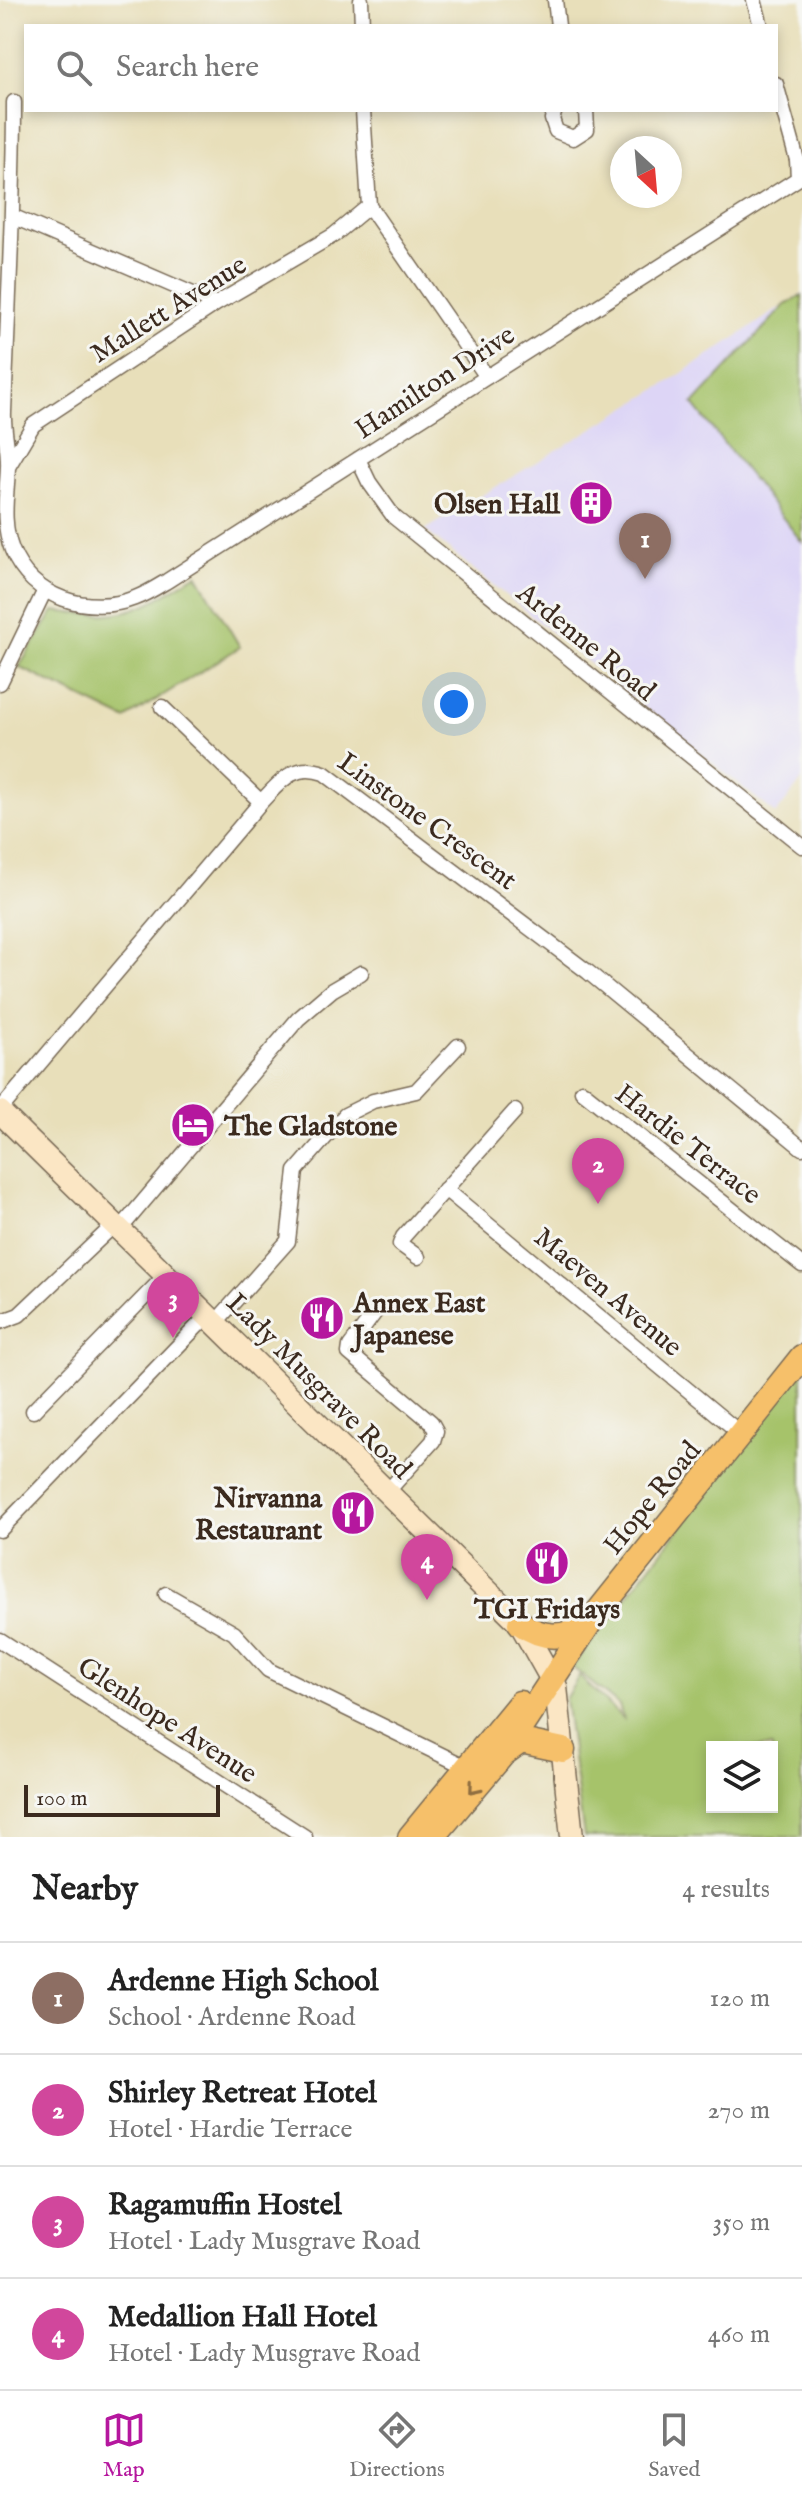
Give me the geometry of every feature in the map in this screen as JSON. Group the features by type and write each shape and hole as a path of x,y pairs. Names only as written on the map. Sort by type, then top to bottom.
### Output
{"main road":[{"name":"Lady Musgrave Road","path":"0,1111 520,1623 558,1699 572,1837"},
{"name":"Hope Road","path":"433,1837 503,1754 550,1678 590,1622 802,1357"},
{"path":"520,1623 547,1636 577,1631 590,1622"},
{"name":"Hope Road","path":"410,1837 519,1703 550,1678"},
{"path":"503,1754 521,1741 563,1750"}],"street":[{"path":"361,0 362,24"},
{"path":"555,0 558,24"},
{"path":"754,0 760,24"},
{"path":"778,91 800,177"},
{"path":"0,683 44,592 13,553 5,523 4,489 8,467 4,418 14,217 14,102"},
{"path":"363,112 369,206 487,377"},
{"path":"554,112 552,119 556,131 573,138 587,129 586,112"},
{"name":"Hamilton Drive","path":"44,592 84,604 132,599 167,581 800,177"},
{"name":"Mallett Avenue","path":"8,467 33,425 216,304 334,235 369,206"},
{"path":"14,217 216,304"},
{"name":"Ardenne Road","path":"358,459 369,482 394,517 802,846"},
{"path":"162,707 261,802"},
{"name":"Linstone Crescent","path":"0,1111 261,802 292,772 302,769 324,773 588,972 802,1148"},
{"path":"0,1322 19,1315 118,1226 298,1019 332,990 361,973"},
{"path":"3,1522 288,1241 296,1171 345,1115 373,1101 416,1091 458,1046"},
{"name":"Hardie Terrace","path":"582,1091 802,1265"},
{"path":"418,1257 400,1241 515,1111"},
{"name":"Maeven Avenue","path":"445,1189 740,1433"},
{"path":"33,1411 167,1274"},
{"path":"376,1311 350,1346 349,1353 431,1422 436,1431 433,1441 386,1493"},
{"path":"166,1594 234,1633 268,1670 466,1767"},
{"name":"Glenhope Avenue","path":"2,1642 305,1837"}],"shaded area":[{"path":"802,293 802,780 776,814 425,530 669,382"}],"green space":[{"path":"802,295 802,542 693,404 785,305"},
{"path":"197,574 240,647 125,719 19,667 54,611 98,614 130,610 160,597"},
{"path":"802,1371 802,1837 584,1837 565,1699 579,1676 623,1719 619,1705 572,1667"}],"place":[{"name":"Olsen Hall","path":"591,503"},
{"name":"Ardenne High School","path":"645,579"},
{"name":"The Gladstone","path":"193,1125"},
{"name":"Shirley Retreat Hotel","path":"598,1204"},
{"name":"Annex East Japanese","path":"322,1318"},
{"name":"Ragamuffin Hostel","path":"173,1338"},
{"name":"Nirvanna Restaurant","path":"353,1513"},
{"name":"TGI Fridays","path":"547,1563"},
{"name":"Medallion Hall Hotel","path":"427,1600"}]}
